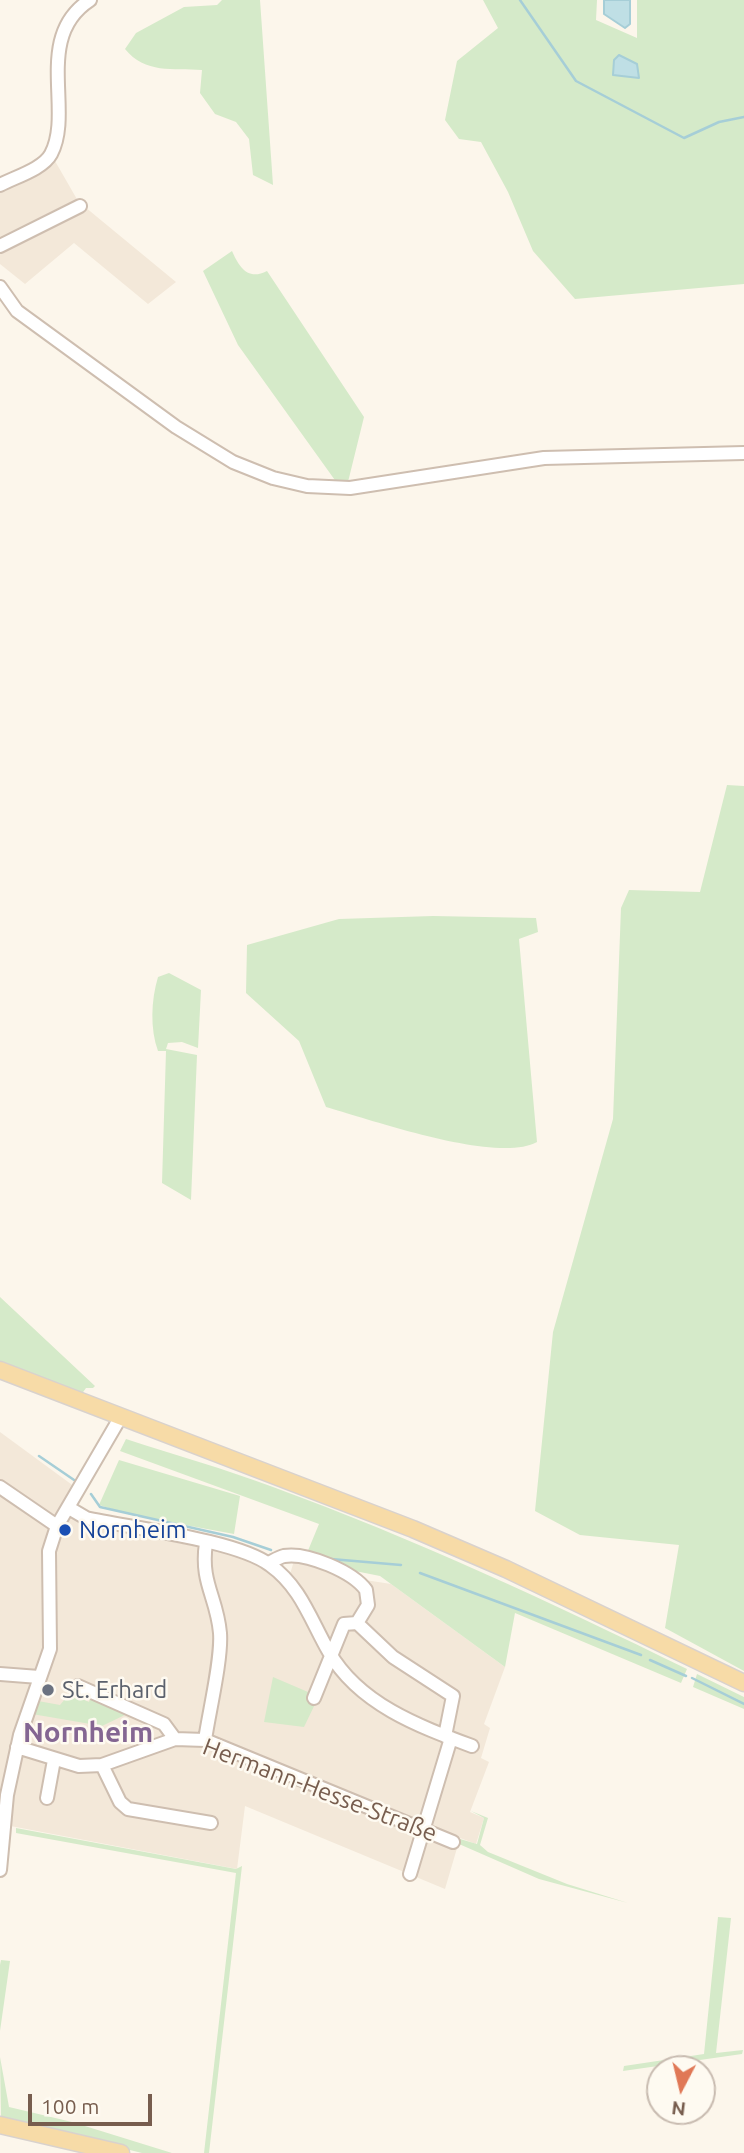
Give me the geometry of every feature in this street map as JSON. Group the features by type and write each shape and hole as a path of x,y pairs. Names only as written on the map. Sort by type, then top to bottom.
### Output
{"main road":[{"path":"0,1370 412,1529 506,1569 744,1683"},
{"path":"0,2125 121,2153"}],"street":[{"path":"0,185 41,164 52,153 57,127 61,45 74,15 90,0"},
{"path":"0,246 80,206"},
{"path":"0,287 16,311 176,427 233,462 273,478 307,486 350,488 544,458 744,453"},
{"path":"0,1870 7,1795 17,1747 50,1648 49,1552 57,1526 120,1418"},
{"path":"0,1487 57,1526"},
{"path":"69,1508 86,1518 242,1551 269,1563 296,1590 342,1672 366,1693 401,1717 472,1746"},
{"path":"205,1740 220,1642 218,1620 204,1577 206,1543"},
{"path":"269,1563 284,1556 295,1556 354,1575 366,1590 366,1612 357,1623 344,1624 314,1698"},
{"path":"357,1623 393,1657 453,1696 448,1737 410,1874"},
{"path":"0,1674 39,1677"},
{"name":"Hermann-Hesse-Straße","path":"78,1686 164,1724 175,1739 205,1740 453,1842"},
{"path":"17,1747 79,1766 102,1765 175,1739"},
{"path":"47,1798 54,1760"},
{"path":"102,1765 120,1802 128,1809 211,1823"}],"shaded area":[{"path":"55,161 82,208 85,207 176,282 148,304 74,243 25,284 0,264 0,189"},
{"path":"0,1432 75,1487 61,1511 77,1522 232,1554 261,1566 280,1582 290,1574 294,1561 334,1569 352,1578 391,1584 505,1667 484,1724 490,1728 481,1758 489,1762 470,1812 484,1818 476,1844 460,1838 445,1889 245,1806 237,1869 0,1824"}],"green space":[{"path":"222,0 260,0 273,185 253,175 249,139 236,122 215,114 200,93 202,70 151,66 141,63 125,49 136,33 184,7 217,5"},
{"path":"483,0 597,0 596,20 637,38 637,0 744,0 744,284 575,299 533,251 508,192 481,142 459,139 445,120 457,61 498,28"},
{"path":"232,251 245,271 260,274 267,271 364,417 348,482 337,483 238,345 203,271"},
{"path":"727,785 744,786 744,1671 665,1628 679,1545 580,1535 535,1511 553,1332 613,1119 621,908 629,890 700,892"},
{"path":"433,916 536,918 538,932 519,939 537,1142 518,1147 494,1148 465,1144 402,1130 326,1107 299,1041 246,993 247,945 339,919"},
{"path":"169,973 201,990 198,1048 182,1042 168,1043 166,1049 197,1055 191,1200 162,1183 166,1051 158,1051 152,1014 158,977"},
{"path":"0,1297 95,1386 86,1388 81,1395 0,1365"},
{"path":"126,1439 255,1480 379,1528 534,1596 687,1669 681,1683 515,1613 505,1667 380,1576 355,1571 307,1553 319,1524 120,1451"},
{"path":"119,1460 240,1496 234,1534 131,1515 99,1505"},
{"path":"697,1674 744,1697 744,1709 693,1687"},
{"path":"273,1677 315,1695 317,1700 304,1727 264,1722"},
{"path":"70,1693 89,1702 91,1696 129,1713 102,1726 32,1714 38,1701 60,1705"},
{"path":"471,1811 488,1818 480,1845 488,1852 567,1884 628,1903 539,1879 459,1844 460,1839 477,1844 484,1818"},
{"path":"16,1828 236,1869 242,1866 209,2153 204,2153 236,1873 16,1833"},
{"path":"718,1917 731,1918 716,2053 743,2050 742,2054 716,2058 716,2055 697,2055 704,2054"},
{"path":"1,1960 10,1961 0,2031 0,1965"},
{"path":"0,2057 9,2107 72,2122 172,2153 142,2153 1,2118"},
{"path":"646,2063 646,2068 623,2071 624,2066"}],"water":[{"path":"604,0 630,0 630,24 625,28 604,14"},
{"path":"619,55 637,64 639,78 613,75 614,60"}],"waterway":[{"path":"520,0 576,81 684,138 719,122 744,117"},
{"path":"39,1456 77,1482"},
{"path":"91,1494 100,1507 233,1537 271,1550"},
{"path":"331,1559 401,1565"},
{"path":"420,1573 641,1655"},
{"path":"650,1660 686,1676"},
{"path":"692,1678 744,1704"}],"place":[{"name":"Nornheim","path":"65,1530"},
{"name":"St. Erhard","path":"48,1690"}],"district":[{"name":"Nornheim","path":"88,1733"}]}
